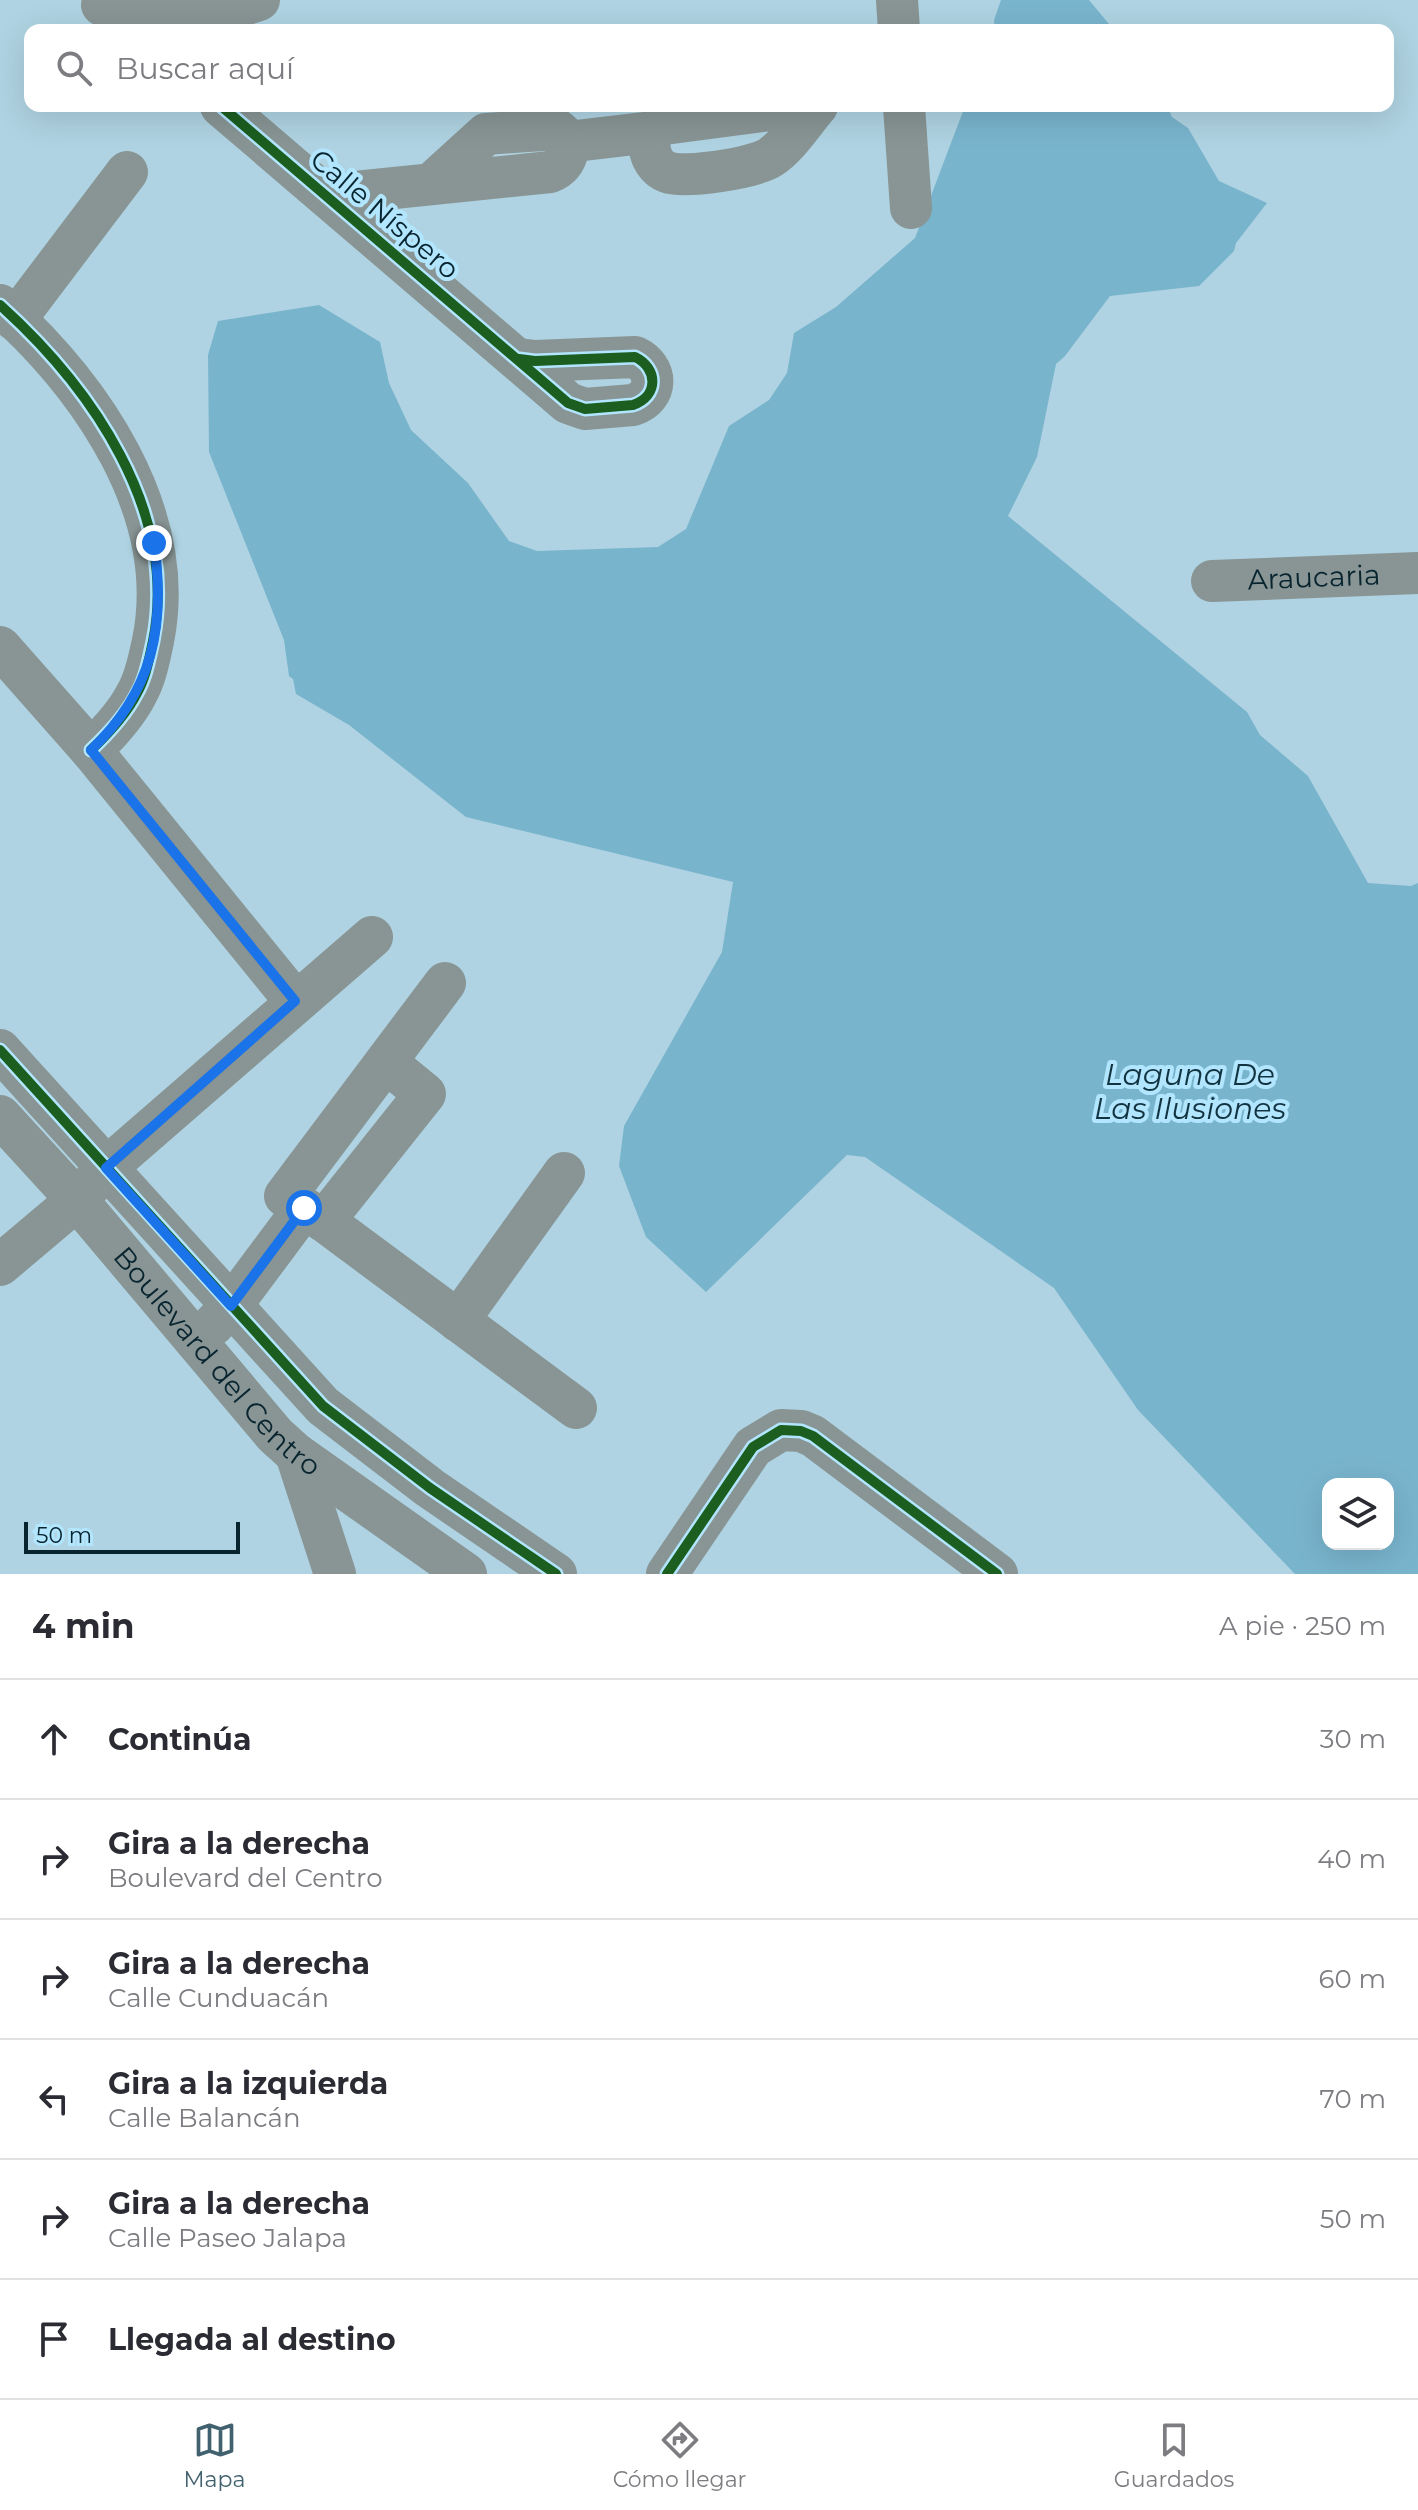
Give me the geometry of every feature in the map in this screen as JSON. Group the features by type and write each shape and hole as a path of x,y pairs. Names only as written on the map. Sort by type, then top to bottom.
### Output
{"street":[{"path":"110,12 176,16 216,12 259,0"},
{"path":"897,0 899,24"},
{"name":"Calle Níspero","path":"228,112 519,359"},
{"path":"755,112 657,126 649,141 652,157 656,165 672,174 684,175 756,164 776,153 812,112"},
{"path":"904,112 911,208"},
{"path":"326,195 550,172 563,164 568,154 567,142 652,132"},
{"path":"91,750 138,693 147,669 158,604 154,543 139,497 101,423 60,367 8,313 127,172"},
{"name":"Araucaria","path":"1212,581 1418,573"},
{"path":"0,647 91,750 295,1001"},
{"path":"0,1265 77,1200 106,1168 295,1001 372,937"},
{"path":"196,1343 425,1094 386,1062 445,983"},
{"name":"Boulevard del Centro","path":"0,1050 306,1389 343,1422 430,1488 556,1574"},
{"name":"Boulevard del Centro","path":"0,1116 77,1200 251,1411 296,1454 466,1574"},
{"path":"458,1321 564,1173"},
{"path":"314,1214 576,1408"},
{"path":"667,1574 748,1453 767,1437 787,1430 813,1436 997,1574"},
{"path":"296,1454 335,1574"}],"water":[{"path":"1001,0 1089,0 1109,24 994,24"},
{"name":"Laguna De Las Ilusiones","path":"963,112 1170,112 1188,128 1219,181 1267,203 1236,243 1234,251 1199,286 1110,296 1056,364 1037,457 1008,516 1247,712 1260,735 1308,776 1368,883 1411,886 1418,883 1418,1574 1295,1574 1138,1410 1054,1288 865,1157 847,1155 706,1292 646,1237 619,1166 624,1126 722,952 733,882 466,817 349,725 296,694 293,679 289,676 284,640 209,452 208,355 218,321 319,305 380,342 389,383 411,430 468,483 509,541 537,551 658,547 686,529 729,426 769,400 787,373 794,333 836,307 915,238"}],"cycle path":[{"path":"228,112 568,403 585,409 633,405 648,395 651,389 648,368 635,357 519,359"},
{"path":"0,305 66,374 95,413 120,455 140,500 153,546 158,593 153,641 145,674 128,709 91,750"},
{"path":"0,1050 323,1406 430,1488 556,1574"},
{"path":"667,1574 753,1447 781,1430 801,1431 813,1436 997,1574"}],"route":[{"path":"154,543 158,604 147,669 138,693 107,735 91,750 295,1001 106,1168 231,1306 304,1208"}]}
